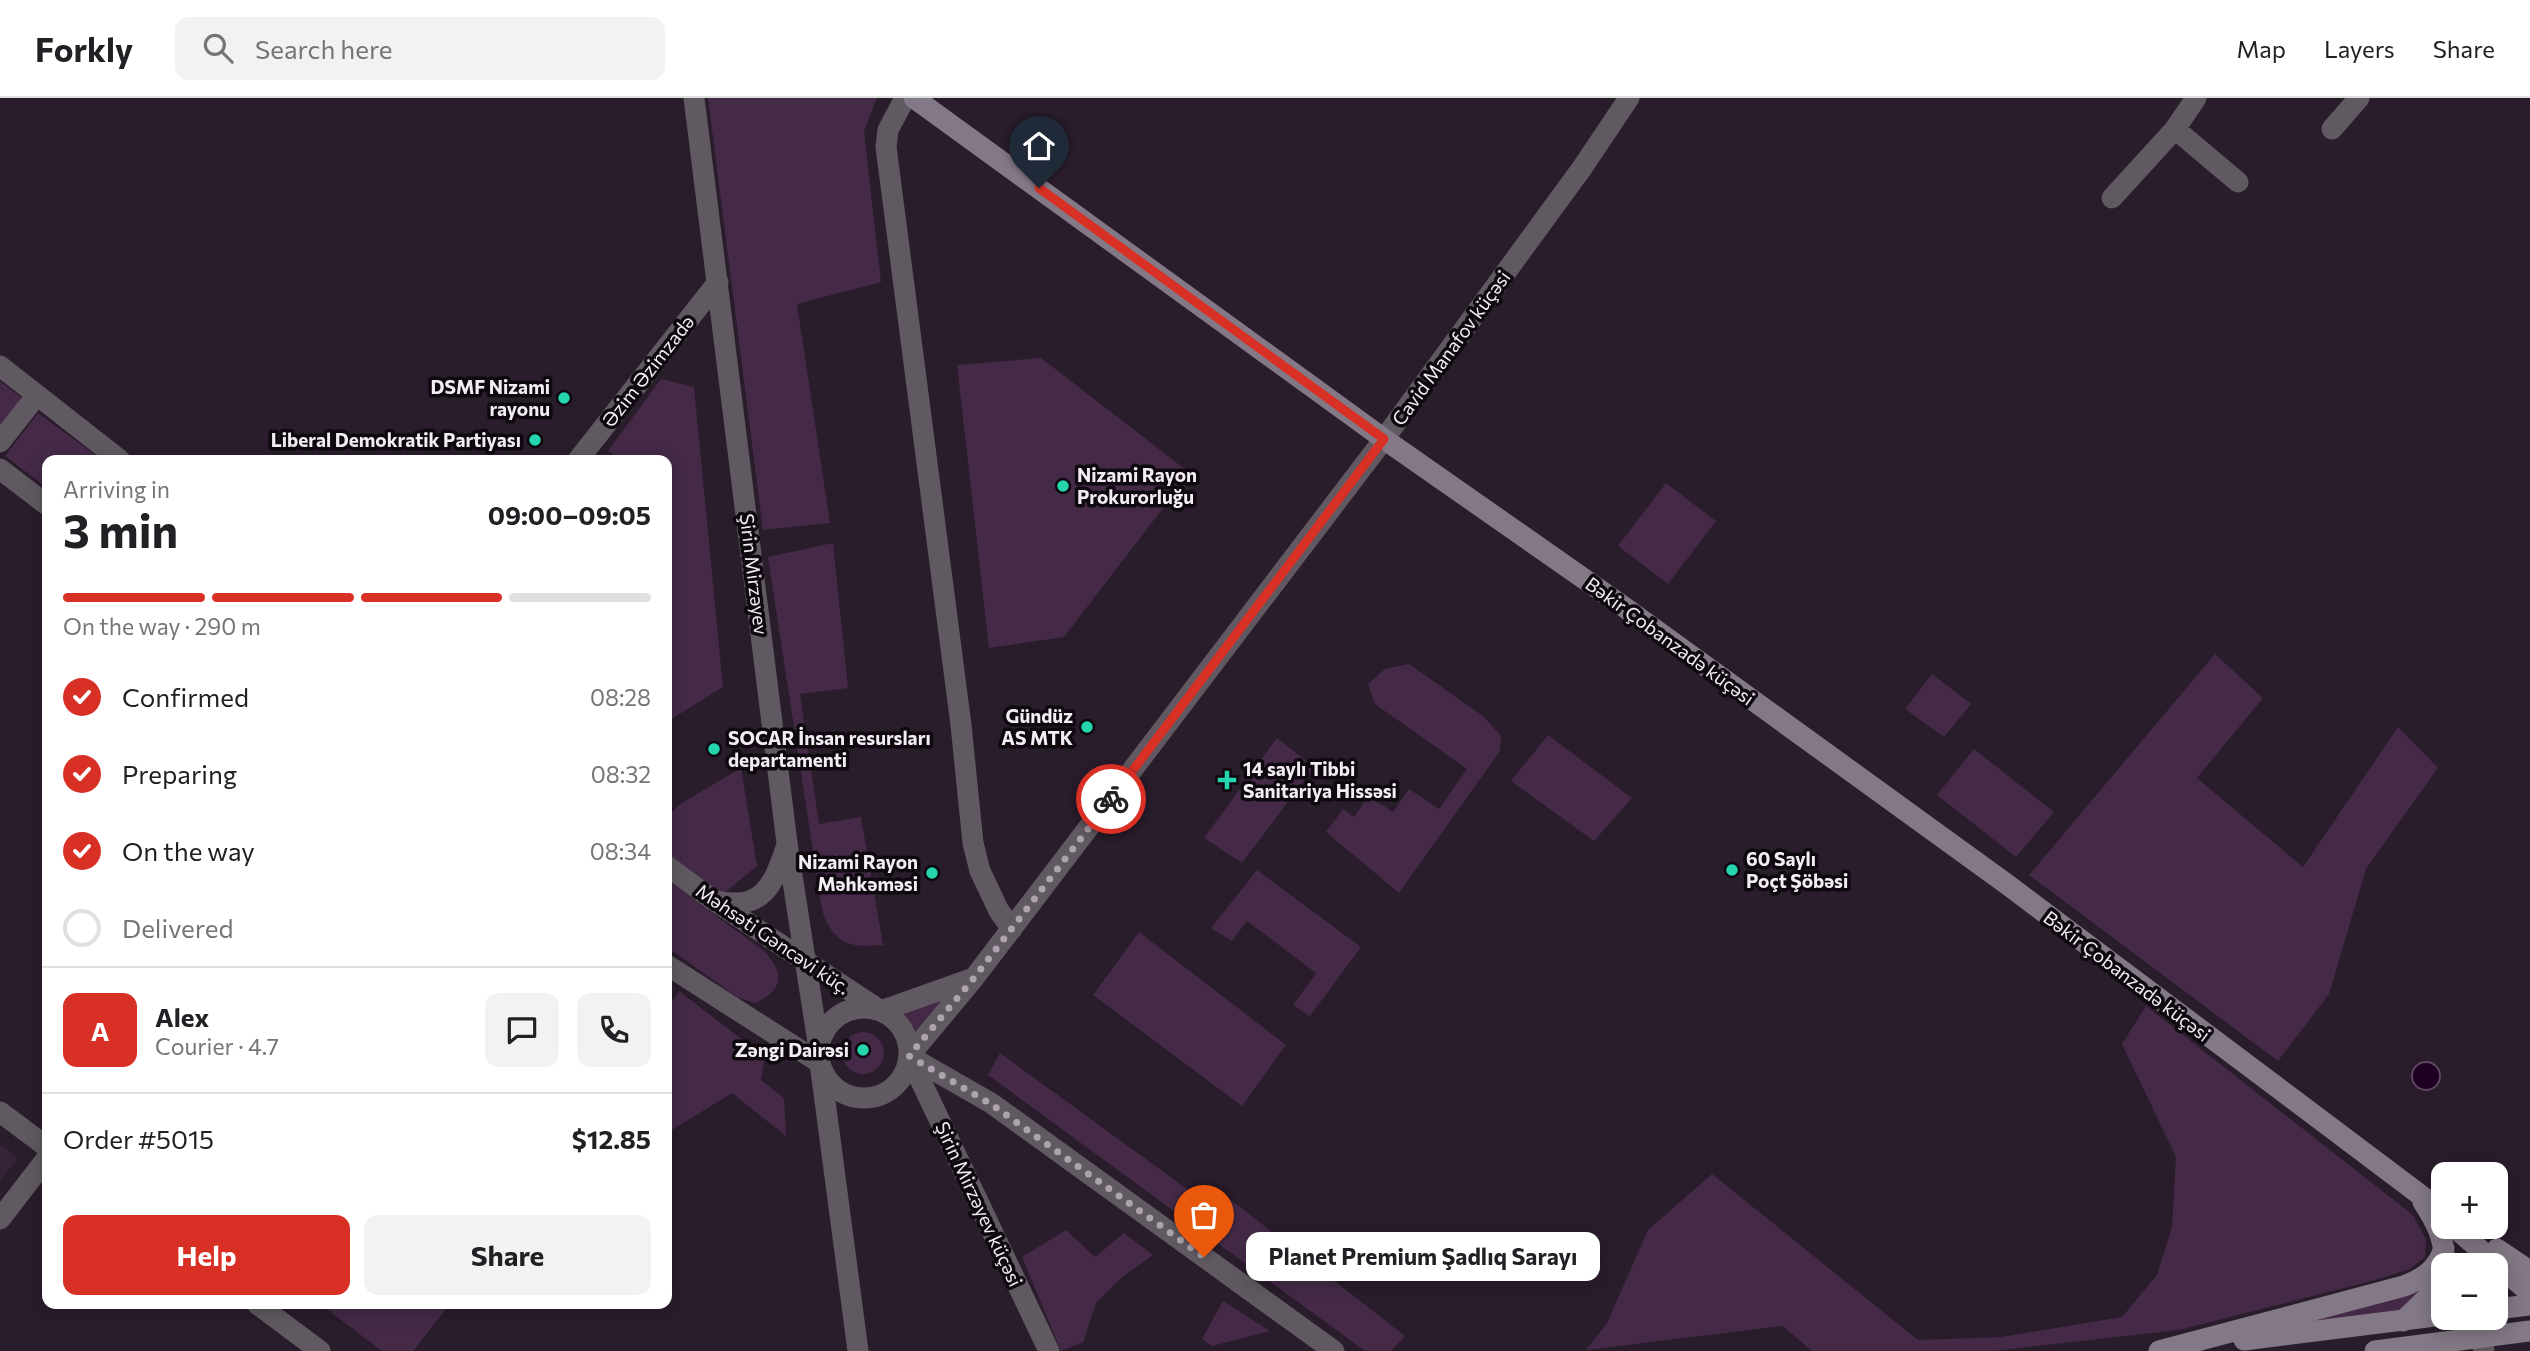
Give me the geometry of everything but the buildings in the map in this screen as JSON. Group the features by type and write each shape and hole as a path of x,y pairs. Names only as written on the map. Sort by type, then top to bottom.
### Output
{"street":[{"name":"Şirin Mirzəyev","path":"695,98 787,843 820,1056"},
{"path":"905,98 888,130 886,147 961,725 973,843 980,871 999,911 1012,929"},
{"name":"Bəkir Çobanzadə küçəsi","path":"914,98 1384,439 1611,597 2008,885 2431,1206"},
{"name":"Cavid Manafov küçəsi","path":"909,1056 1012,929 1384,439 1566,190 1629,98"},
{"path":"2112,198 2175,130 2196,98"},
{"path":"2332,129 2359,98"},
{"path":"2175,130 2238,181"},
{"name":"Əzim Əzimzadə","path":"582,455 718,282"},
{"path":"0,366 114,455"},
{"path":"0,442 37,395"},
{"path":"0,469 42,501"},
{"path":"713,900 742,904 754,900 768,890 777,875 787,843"},
{"name":"Məhsəti Gəncəvi küç.","path":"672,870 713,900 881,1011"},
{"path":"672,968 820,1056 826,1076 835,1087 847,1094 875,1096 888,1091 899,1082 906,1070 909,1056 908,1042 902,1029 893,1018 881,1011 853,1009 840,1014 822,1036 820,1056 858,1351"},
{"path":"881,1011 974,978"},
{"path":"909,1056 991,1104 1335,1351"},
{"name":"Şirin Mirzəyev küçəsi","path":"909,1056 1049,1351"},
{"path":"0,1112 42,1143"},
{"path":"0,1219 42,1164"},
{"path":"2417,1195 2439,1230 2443,1253"},
{"path":"2468,1239 2530,1293"},
{"path":"2481,1239 2530,1271"},
{"path":"2159,1351 2403,1286 2419,1280 2431,1271"},
{"path":"2431,1294 2390,1334 2383,1351 2483,1344 2530,1331"},
{"path":"2508,1308 2530,1305"},
{"path":"264,1309 320,1351"},
{"path":"2159,1351 2431,1317"}],"shaded area":[{"path":"708,98 877,98 864,131 881,282 797,304 830,523 763,530"},
{"path":"1041,358 1190,473 1064,637 989,648 957,365"},
{"path":"661,379 694,387 723,687 672,719 672,455 613,455 608,451"},
{"path":"0,381 23,399 0,428"},
{"path":"38,413 95,455 42,455 42,484 5,456"},
{"path":"1666,483 1716,521 1668,584 1618,546"},
{"path":"833,543 848,688 800,694 819,824 861,817 883,945 861,946 837,937 822,910 768,557"},
{"path":"2215,654 2263,698 2197,778 2303,867 2398,727 2438,768 2366,869 2329,994 2278,1061 2029,875"},
{"path":"1409,664 1483,716 1501,736 1500,751 1399,893 1326,832 1343,809 1354,817 1369,796 1393,812 1409,789 1439,809 1467,769 1375,704 1368,684 1385,669"},
{"path":"1932,674 1971,704 1944,737 1905,709"},
{"path":"1548,735 1632,798 1594,841 1511,781"},
{"path":"1277,738 1314,767 1242,863 1204,838"},
{"path":"1974,749 2054,812 2016,857 1937,795"},
{"path":"741,768 757,866 723,894 672,857 672,812 680,804"},
{"path":"1257,870 1361,947 1310,1016 1293,1005 1316,973 1247,921 1232,941 1211,928"},
{"path":"672,884 764,951 776,967 776,987 765,998 755,1003 737,997 672,951"},
{"path":"1139,932 1286,1045 1242,1106 1093,995"},
{"path":"679,991 765,1057 761,1080 784,1098 786,1136 732,1093 672,1130 672,1001"},
{"path":"950,996 917,1032 904,1014"},
{"path":"2146,1006 2413,1215 2426,1239 2425,1257 2410,1269 2375,1280 2179,1330 1993,1351 1812,1351 1783,1326 1586,1350 1607,1323 1648,1230 1712,1174 1918,1340 2001,1337 2122,1317 2157,1275 2172,1227 2176,1157 2122,1044"},
{"name":"Zəngi Dairəsi","path":"863,1032 878,1038 884,1053 878,1068 863,1074 848,1068 842,1053 848,1038"},
{"path":"1000,1053 1198,1197 1217,1189 1405,1336 1391,1351 1365,1351 988,1075"},
{"path":"2426,1062 2436,1066 2440,1076 2436,1086 2426,1090 2416,1086 2412,1076 2416,1066"},
{"path":"0,1144 18,1158 0,1181"},
{"path":"1066,1230 1095,1257 1124,1233 1153,1255 1121,1278 1096,1303 1083,1342 1061,1351 1022,1257"},
{"path":"2423,1287 2404,1309 2292,1326"},
{"path":"1223,1301 1270,1331 1212,1346 1202,1339"},
{"path":"327,1309 446,1309 413,1351 382,1351"}],"way so far":[{"path":"1111,799 974,978 909,1056 991,1104 1204,1257"}],"place":[{"name":"DSMF Nizami rayonu","path":"564,398"},
{"name":"Liberal Demokratik Partiyası","path":"535,440"},
{"name":"Nizami Rayon Prokurorluğu","path":"1063,486"},
{"name":"Gündüz AS MTK","path":"1087,727"},
{"name":"SOCAR İnsan resursları departamenti","path":"714,749"},
{"name":"14 saylı Tibbi Sanitariya Hissəsi","path":"1227,780"},
{"name":"60 Saylı Poçt Şöbəsi","path":"1732,870"},
{"name":"Nizami Rayon Məhkəməsi","path":"932,873"},
{"name":"Zəngi Dairəsi","path":"863,1050"},
{"name":"Planet Premium Şadlıq Sarayı","path":"1204,1257"}],"route":[{"path":"1039,188 1384,439 1111,799"}]}
